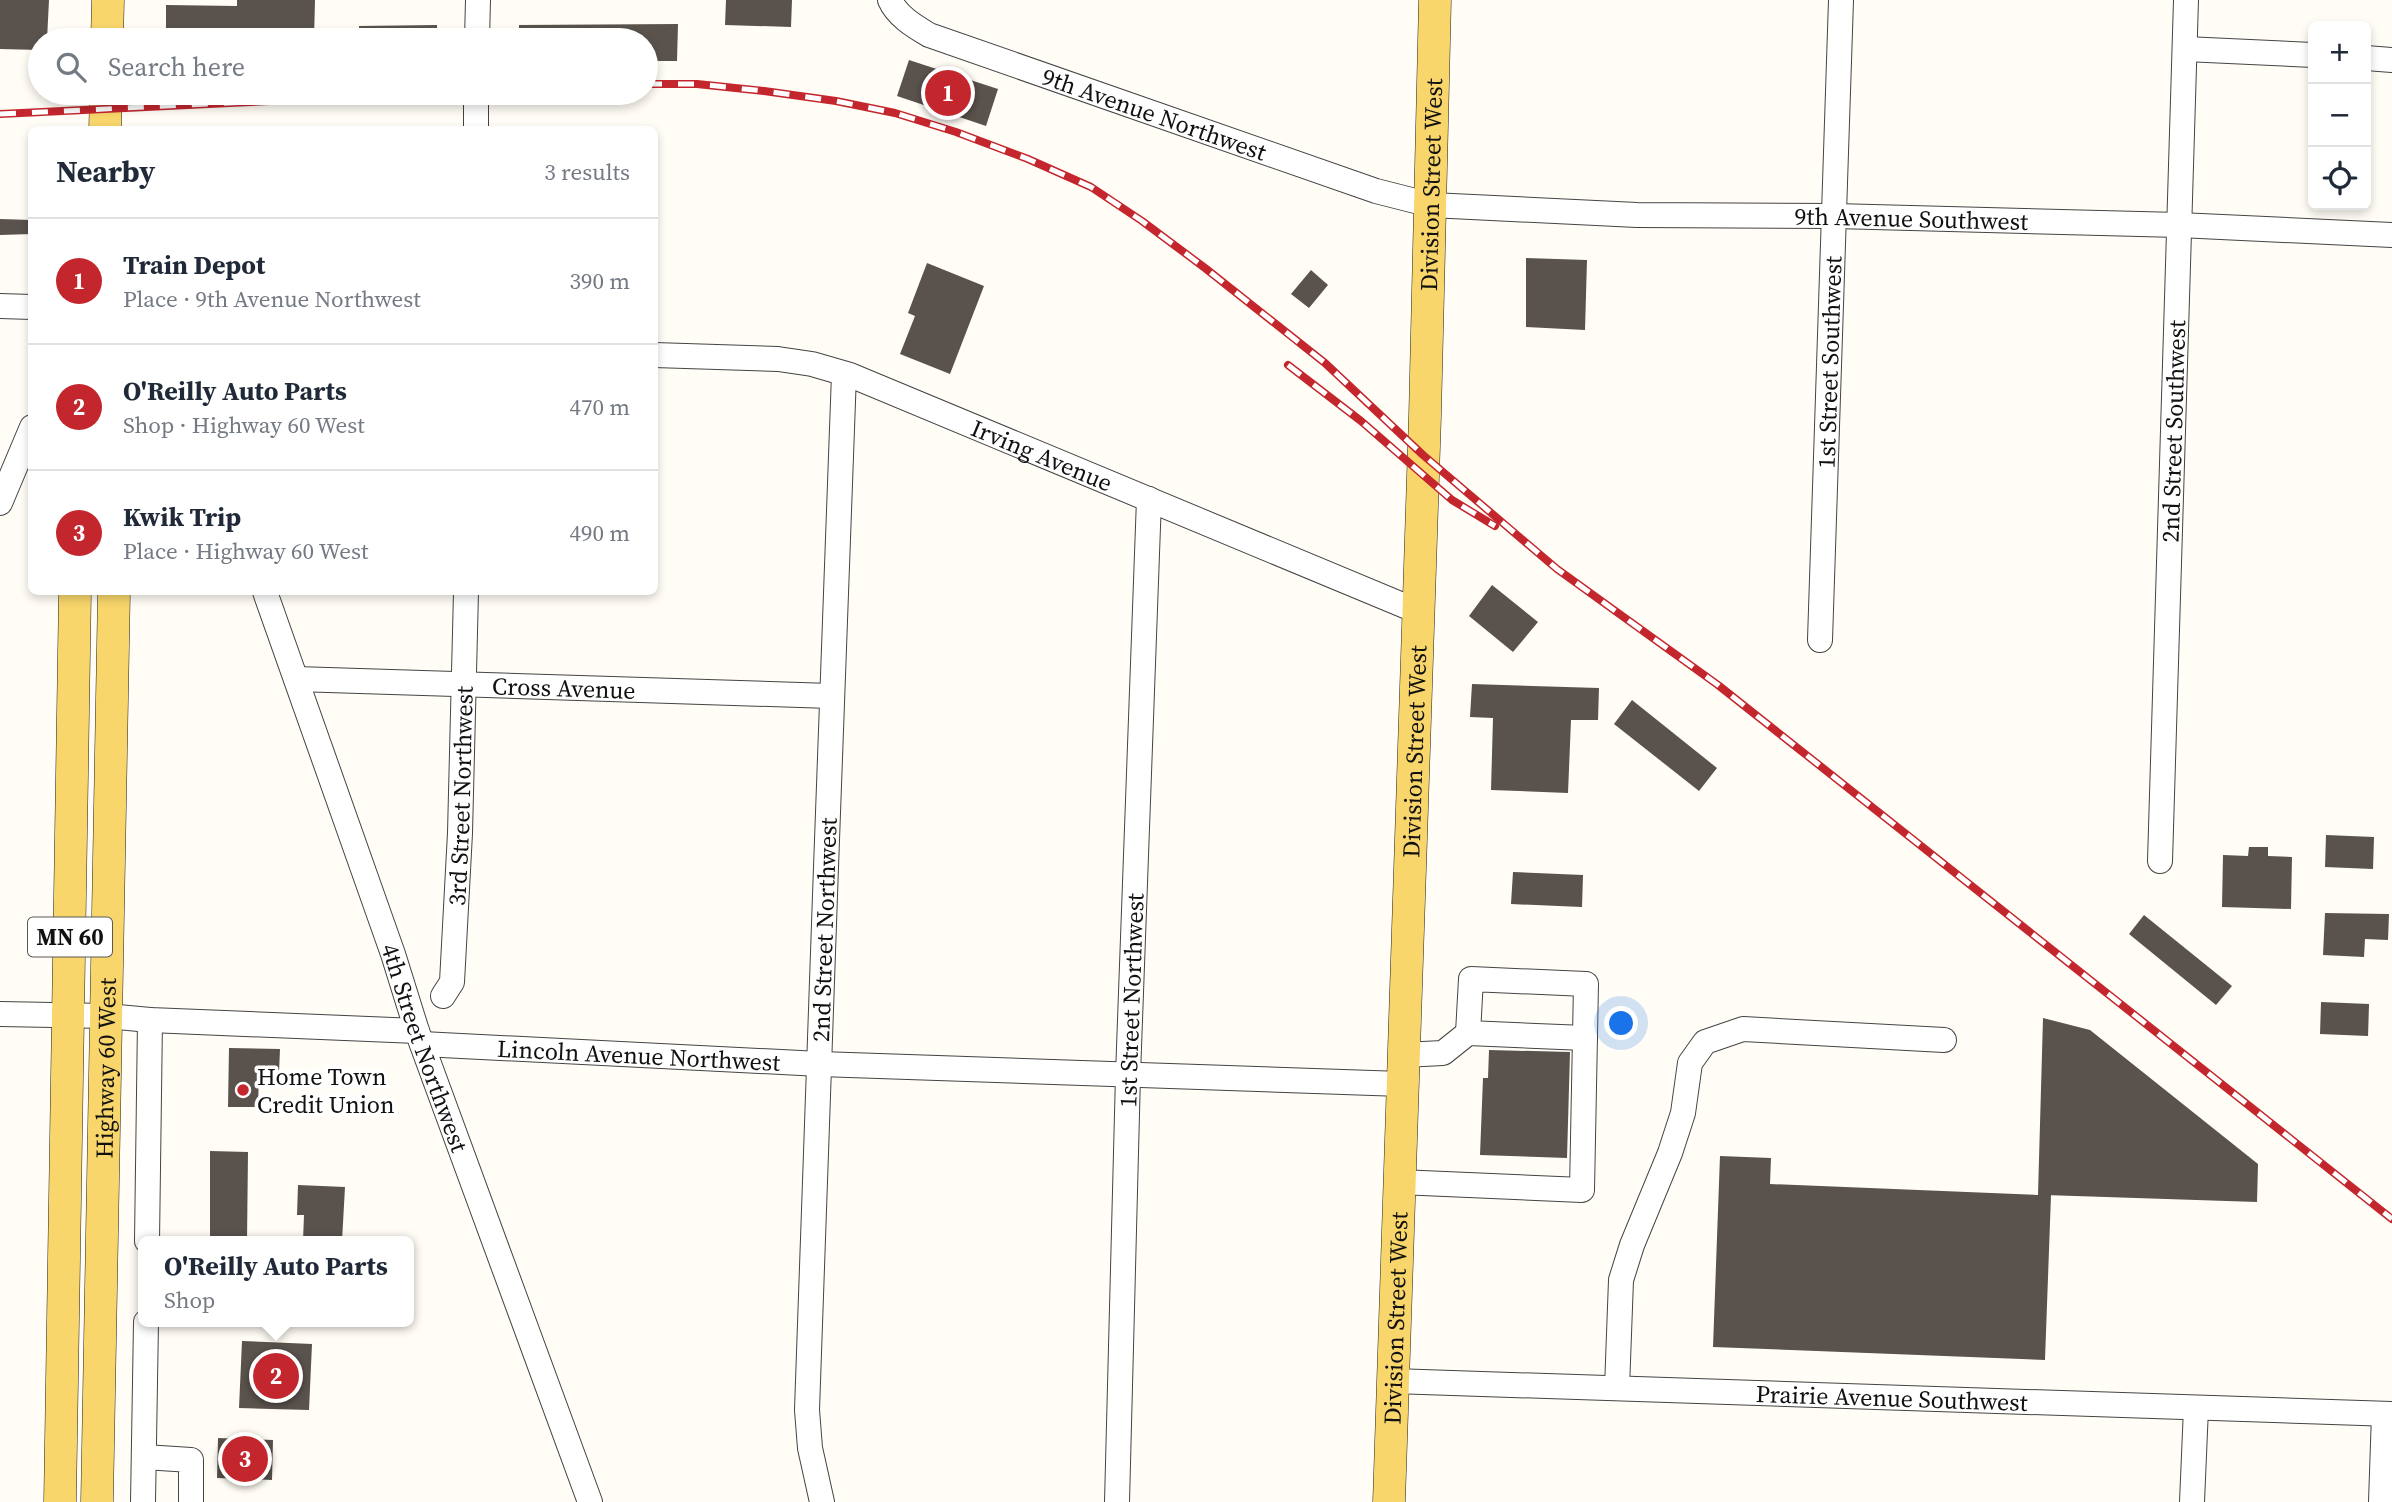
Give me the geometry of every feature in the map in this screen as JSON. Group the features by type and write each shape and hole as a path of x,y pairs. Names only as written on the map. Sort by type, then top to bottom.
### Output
{"main road":[{"path":"107,28 108,0"},
{"name":"Division Street West","path":"1389,1502 1431,205 1435,0"},
{"path":"105,126 106,105"},
{"name":"Highway 60 West","path":"60,1502 75,595"},
{"name":"Highway 60 West","path":"97,1502 114,595"}],"street":[{"path":"477,28 478,0"},
{"name":"9th Avenue Northwest","path":"890,0 892,6 909,23 929,35 1376,191 1431,205"},
{"name":"1st Street Southwest","path":"1820,640 1841,0"},
{"name":"2nd Street Southwest","path":"2160,861 2186,0"},
{"path":"2185,49 2308,55"},
{"path":"2371,58 2392,60"},
{"path":"476,105 476,126"},
{"name":"9th Avenue Southwest","path":"1431,205 1637,215 1835,216 2179,225 2392,235"},
{"path":"0,306 28,307"},
{"name":"Irving Avenue","path":"658,355 778,359 812,364 844,374 1417,611"},
{"name":"2nd Street Northwest","path":"819,1494 810,1448 807,1410 844,374"},
{"path":"0,503 28,436"},
{"name":"1st Street Northwest","path":"1117,1502 1128,1075 1149,499"},
{"name":"4th Street Northwest","path":"266,595 393,954 419,1038 590,1502"},
{"name":"3rd Street Northwest","path":"443,996 452,982 460,833 466,595"},
{"name":"Cross Avenue","path":"296,679 831,696"},
{"path":"1399,1182 1582,1190 1585,1038 1586,984 1471,979 1468,1033 1585,1038"},
{"name":"Lincoln Avenue Northwest","path":"0,1014 107,1016 820,1064 1128,1075 1403,1069 1443,1053 1468,1033"},
{"path":"147,1236 150,1020"},
{"path":"1617,1388 1620,1280 1683,1113 1690,1063 1705,1042 1743,1029 1944,1040"},
{"path":"143,1502 146,1327"},
{"name":"Prairie Avenue Southwest","path":"1393,1381 2388,1414"},
{"path":"2192,1502 2196,1408"},
{"path":"2381,1502 2388,1414"},
{"path":"144,1457 191,1460 191,1502"}],"building":[{"path":"0,0 49,0 48,28 28,28 28,50 0,49"},
{"path":"237,0 315,0 314,28 166,28 166,5 237,6"},
{"path":"726,0 792,0 791,27 725,25"},
{"path":"678,24 677,61 658,61 658,28 519,28 519,25"},
{"path":"437,25 437,28 359,28"},
{"path":"909,60 998,89 986,126 897,96"},
{"path":"0,219 28,220 28,234 0,235"},
{"path":"1526,258 1587,260 1585,330 1526,327"},
{"path":"927,263 984,286 950,374 900,354 915,316 908,313"},
{"path":"1311,270 1328,285 1309,308 1291,294"},
{"path":"1492,585 1538,622 1513,652 1469,616"},
{"path":"1472,684 1599,688 1598,720 1571,720 1568,793 1491,790 1493,718 1470,717"},
{"path":"1632,700 1717,768 1699,791 1614,724"},
{"path":"2326,835 2374,837 2373,869 2325,867"},
{"path":"2249,847 2268,847 2268,856 2292,857 2291,909 2222,907 2223,855 2248,856"},
{"path":"1513,872 1583,875 1582,907 1511,904"},
{"path":"2325,913 2389,914 2388,940 2365,939 2364,957 2323,955"},
{"path":"2144,915 2232,986 2216,1005 2129,934"},
{"path":"2321,1002 2369,1004 2368,1036 2320,1034"},
{"path":"2043,1018 2090,1030 2258,1164 2257,1202 2051,1195 2045,1360 1713,1347 1720,1156 1771,1158 1770,1184 2038,1195"},
{"name":"Home Town Credit Union","path":"229,1048 280,1049 279,1073 259,1072 258,1107 228,1107"},
{"path":"1489,1050 1570,1052 1567,1158 1480,1155 1483,1078 1488,1078"},
{"path":"210,1151 248,1152 247,1236 210,1236"},
{"path":"298,1185 345,1187 342,1236 303,1236 304,1215 297,1215"},
{"path":"242,1341 312,1344 309,1410 239,1408"},
{"path":"218,1438 273,1440 272,1480 217,1478"}],"railway":[{"path":"658,84 697,84 764,91 895,113 1028,159 1091,187 1205,268 1325,363 1423,455 1557,569 1718,685 2392,1219"},
{"path":"0,114 187,105"},
{"path":"1288,365 1361,421 1452,500 1495,526"}],"place":[{"name":"Train Depot","path":"948,93"},
{"name":"Home Town Credit Union","path":"243,1090"},
{"name":"O'Reilly Auto Parts","path":"276,1376"},
{"name":"Kwik Trip","path":"245,1459"}]}
